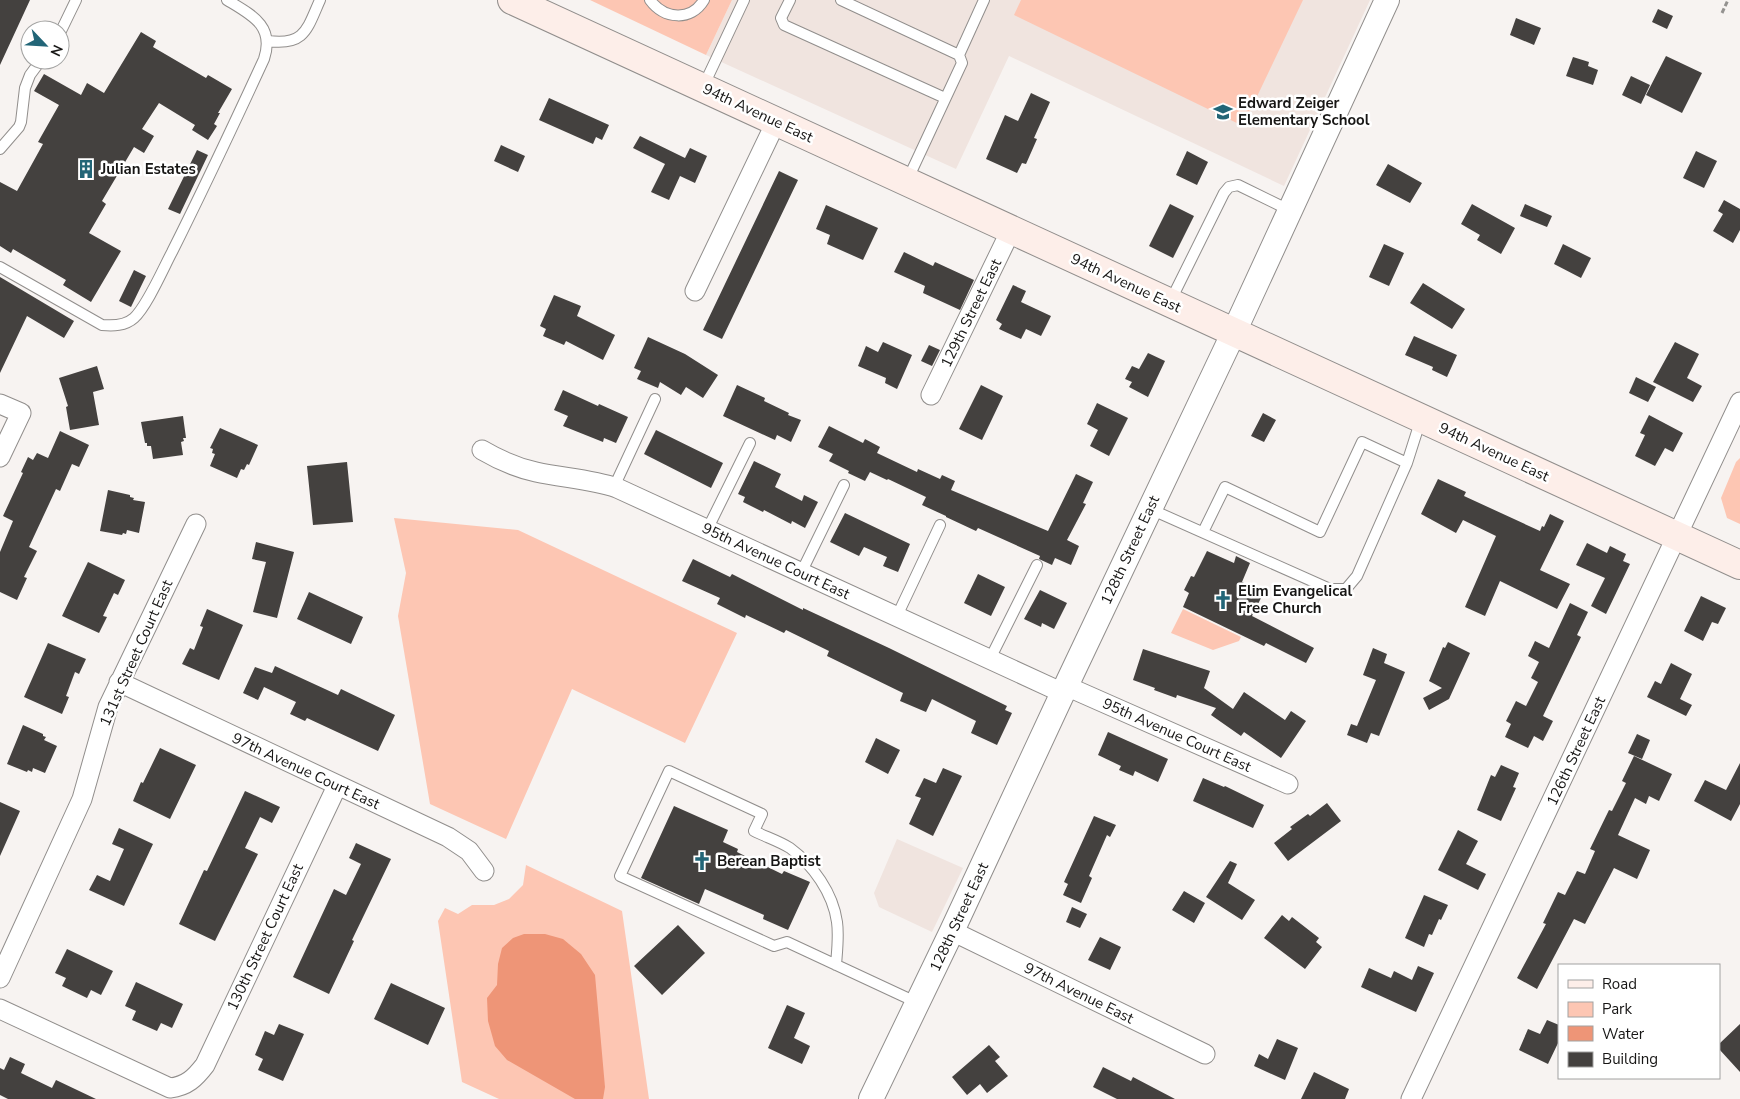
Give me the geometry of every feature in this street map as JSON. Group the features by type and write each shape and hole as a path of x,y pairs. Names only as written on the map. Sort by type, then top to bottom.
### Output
{"main road":[{"name":"94th Avenue East","path":"512,0 1740,565"}],"street":[{"name":"128th Street East","path":"872,1099 1234,332 1387,0"},
{"path":"695,291 776,122"},
{"name":"129th Street East","path":"931,395 1011,230"},
{"name":"126th Street East","path":"1411,1099 1740,402"},
{"path":"0,404 21,414 0,457"},
{"name":"95th Avenue Court East","path":"482,450 514,465 536,472 592,480 614,487 990,659 1288,784"},
{"name":"131st Street Court East","path":"0,978 82,799 108,707 196,524"},
{"name":"97th Avenue Court East","path":"119,682 448,837 469,851 484,871"},
{"name":"130th Street Court East","path":"0,1009 170,1088 192,1081 205,1065 337,786"},
{"name":"97th Avenue East","path":"952,931 1205,1054"}],"lane":[{"path":"66,20 76,0"},
{"path":"0,267 102,325 116,326 126,324 141,310 191,214 268,47 266,34 256,18 227,0"},
{"path":"268,41 287,42 302,36 320,0"},
{"path":"650,0 662,12 679,16 696,10 704,0"},
{"path":"702,88 744,0"},
{"path":"841,0 959,55 962,63 906,182"},
{"path":"959,55 984,0"},
{"path":"786,1 781,18 784,25 945,98"},
{"path":"0,149 19,127 22,100 33,70"},
{"path":"1170,303 1224,193 1230,187 1238,185 1289,210"},
{"path":"614,487 655,399"},
{"path":"1150,508 1330,589 1346,589 1357,576 1407,463 1421,418"},
{"path":"1203,532 1225,487 1320,532 1362,442 1407,463"},
{"path":"707,530 750,443"},
{"path":"801,573 844,485"},
{"path":"897,616 940,525"},
{"path":"990,659 1037,565"},
{"path":"836,965 838,934 833,905 824,884 811,867 788,847 754,831 762,814 669,771 620,876 774,946 787,942 836,965 918,1003"}],"path":[{"path":"1722,13 1728,0"}],"shaded area":[{"name":"Edward Zeiger Elementary School","path":"732,0 1370,0 1284,186 1009,56 956,169 706,55"},
{"path":"897,839 963,868 932,932 879,907 874,893"}],"green space":[{"path":"590,0 732,0 706,55"},
{"path":"1021,0 1303,0 1243,126 1014,15"},
{"path":"1740,458 1740,524 1727,518 1721,498 1736,462"},
{"path":"394,518 518,530 737,633 685,743 572,689 506,839 430,804 398,616 406,573"},
{"path":"1183,609 1241,637 1239,641 1213,650 1171,633"},
{"path":"526,865 622,911 649,1099 499,1099 462,1082 438,921 445,908 458,914 472,905 494,905 509,899 523,885"}],"water":[{"path":"524,934 545,934 563,939 581,954 595,975 605,1087 603,1099 575,1099 507,1060 495,1046 488,1021 487,998 497,985 498,964 502,948 513,938"}],"building":[{"path":"0,0 30,0 20,20 0,65"},
{"path":"1658,9 1673,16 1667,29 1652,22"},
{"path":"1516,18 1541,28 1534,45 1510,35"},
{"name":"Julian Estates","path":"141,32 156,41 153,47 206,78 208,75 232,89 218,113 220,113 214,124 217,126 208,140 192,130 195,125 159,103 142,129 154,136 144,153 134,147 102,201 106,204 89,233 121,251 91,302 63,285 66,280 13,249 11,253 0,246 0,182 17,191 43,144 38,142 59,105 34,91 44,74 81,95 87,83 104,93"},
{"path":"1666,56 1702,73 1682,113 1646,95"},
{"path":"1573,57 1589,62 1588,66 1598,70 1593,85 1566,76"},
{"path":"1631,76 1650,85 1641,104 1622,95"},
{"path":"1031,93 1050,102 1034,138 1037,139 1026,164 1022,163 1017,173 986,159 1005,115 1018,121"},
{"path":"549,98 609,125 602,140 596,137 593,144 539,120"},
{"path":"640,136 685,158 690,148 707,156 695,183 680,176 669,200 651,192 665,164 633,148"},
{"path":"501,145 525,156 518,172 494,161"},
{"path":"197,150 208,155 180,214 168,209"},
{"path":"1187,151 1208,162 1197,185 1176,175"},
{"path":"1696,151 1717,161 1704,188 1683,178"},
{"path":"1388,164 1422,183 1410,203 1376,185"},
{"path":"779,171 798,180 722,339 703,330"},
{"path":"1724,200 1740,209 1740,230 1733,243 1713,231 1723,214 1718,211"},
{"path":"1170,204 1194,216 1173,258 1149,246"},
{"path":"1472,204 1515,228 1501,254 1477,240 1480,235 1461,224"},
{"path":"1525,204 1552,216 1547,227 1520,216"},
{"path":"826,205 878,228 863,260 827,244 830,235 816,229"},
{"path":"1384,244 1404,253 1389,286 1369,277"},
{"path":"1563,244 1591,258 1581,278 1554,264"},
{"path":"904,252 933,266 935,262 974,280 960,310 923,293 925,286 894,272"},
{"path":"134,270 146,276 131,307 119,301"},
{"path":"0,277 74,321 64,338 27,316 0,373"},
{"path":"1423,283 1465,309 1452,329 1410,303"},
{"path":"1013,285 1026,291 1021,302 1051,316 1041,336 1026,329 1021,339 999,329 1002,324 996,320"},
{"path":"554,295 581,306 577,316 615,335 603,360 566,341 564,345 543,336 546,329 540,326"},
{"path":"1414,336 1457,355 1447,377 1432,370 1433,367 1405,355"},
{"path":"648,337 685,354 718,375 703,398 686,387 681,395 660,382 658,388 637,379 641,371 634,368"},
{"path":"883,342 912,355 897,389 885,383 886,378 858,366 866,346 878,352"},
{"path":"1675,342 1699,354 1687,378 1702,386 1693,402 1653,382"},
{"path":"929,345 940,350 932,366 921,361"},
{"path":"1148,353 1165,361 1148,397 1129,387 1132,382 1125,379 1132,366 1139,369"},
{"path":"97,366 104,389 93,392 99,425 70,430 66,407 68,406 59,378"},
{"path":"1636,377 1656,387 1648,402 1629,393"},
{"path":"737,385 765,398 764,401 801,420 791,442 777,435 775,440 723,416"},
{"path":"981,385 1003,396 982,440 959,429"},
{"path":"563,390 628,417 616,443 604,438 603,442 563,426 568,416 554,410"},
{"path":"1097,403 1128,418 1109,456 1090,446 1098,430 1087,424"},
{"path":"1263,413 1276,420 1264,442 1251,436"},
{"path":"1649,415 1683,433 1673,452 1665,448 1655,466 1635,456 1645,435 1640,433"},
{"path":"183,416 186,438 183,438 184,441 181,442 183,455 153,459 151,446 147,446 147,443 145,443 141,422"},
{"path":"829,426 863,443 865,439 880,447 877,453 917,472 918,469 940,479 942,475 955,481 951,490 1048,531 1076,474 1093,482 1083,503 1086,504 1067,540 1079,546 1071,565 1055,558 1052,565 1039,559 1040,556 978,528 976,531 946,517 922,505 926,497 888,479 870,472 865,481 848,473 849,471 829,461 833,454 818,447"},
{"path":"220,428 258,445 249,465 247,464 244,470 241,469 237,478 210,466 215,454 212,453 213,449 210,448"},
{"path":"656,430 723,463 711,488 644,454"},
{"path":"60,431 89,445 79,467 72,464 60,491 56,489 29,547 37,551 24,577 27,578 17,600 0,592 0,552 13,521 3,516 23,473 21,472 28,457 33,460 37,453 48,458"},
{"path":"754,461 781,474 775,487 802,501 804,495 818,502 805,528 792,521 791,524 743,502 745,497 738,494"},
{"path":"347,462 353,522 313,525 307,466"},
{"path":"1438,479 1466,492 1464,496 1540,531 1550,514 1564,521 1540,570 1570,584 1557,609 1500,581 1485,616 1465,607 1496,536 1463,520 1456,533 1421,514"},
{"path":"108,490 130,495 130,497 134,498 133,500 145,502 139,533 127,530 126,534 123,533 122,535 100,531"},
{"path":"845,513 910,544 898,572 883,566 887,557 864,547 859,556 830,542"},
{"path":"256,542 294,552 277,618 253,612 266,562 252,559"},
{"path":"1587,543 1607,553 1610,546 1626,554 1623,561 1630,564 1606,614 1591,606 1605,578 1576,565"},
{"name":"Elim Evangelical Free Church","path":"1207,551 1234,563 1236,556 1250,563 1242,582 1264,592 1252,616 1314,648 1306,663 1266,643 1264,646 1183,607 1189,593 1184,590 1191,576 1194,577"},
{"path":"693,559 730,577 732,574 803,610 803,608 889,648 1007,706 1005,710 1012,713 997,745 971,733 976,721 932,699 926,712 900,701 903,693 827,656 829,651 786,630 784,633 746,615 745,618 717,604 720,598 682,581"},
{"path":"88,562 125,580 118,595 114,593 103,616 107,617 99,633 62,616"},
{"path":"978,574 1005,587 991,616 964,603"},
{"path":"1040,590 1067,603 1054,629 1042,623 1041,627 1024,619"},
{"path":"309,592 363,617 351,644 297,619"},
{"path":"1701,596 1726,608 1718,624 1712,622 1703,641 1684,631"},
{"path":"1570,603 1588,612 1577,635 1581,637 1543,716 1553,721 1543,741 1534,736 1528,748 1505,737 1511,724 1506,721 1516,701 1526,706 1538,682 1531,678 1539,662 1528,656 1535,641 1549,648"},
{"path":"207,609 243,625 219,680 182,664 190,648 194,650 203,627 200,626"},
{"path":"1448,642 1470,653 1449,699 1429,710 1423,698 1442,688 1429,681 1443,647 1445,648"},
{"path":"48,643 86,659 79,674 75,672 66,696 69,697 62,714 24,697"},
{"path":"1373,648 1387,654 1384,663 1405,672 1379,736 1371,733 1367,743 1347,735 1351,724 1357,726 1376,680 1363,675"},
{"path":"1143,649 1210,671 1204,688 1233,709 1244,692 1285,720 1291,711 1306,721 1281,758 1244,732 1241,736 1211,715 1216,708 1177,695 1176,698 1133,680"},
{"path":"1671,663 1692,674 1680,699 1692,705 1686,716 1647,697 1655,681 1661,684"},
{"path":"275,666 338,695 341,689 395,715 378,751 307,718 305,721 290,714 296,702 264,687 258,700 243,693 255,667 272,673"},
{"path":"23,725 43,734 46,737 44,740 57,746 45,773 33,768 32,772 28,770 27,772 7,764"},
{"path":"1108,732 1168,759 1158,782 1135,771 1133,776 1119,770 1121,766 1098,755"},
{"path":"1637,734 1650,740 1642,759 1628,753"},
{"path":"876,738 900,750 888,774 865,762"},
{"path":"160,748 196,765 170,819 133,801"},
{"path":"1634,756 1672,774 1659,801 1649,796 1646,804 1635,798 1618,835 1650,850 1637,879 1614,868 1585,924 1574,919 1537,989 1517,978 1546,924 1543,923 1558,892 1565,895 1577,871 1585,874 1595,851 1590,849 1609,810 1612,811 1626,783 1622,781"},
{"path":"1740,763 1740,804 1731,821 1694,801 1705,780 1726,790"},
{"path":"1501,765 1519,773 1513,787 1516,788 1501,821 1477,810 1491,775 1495,777"},
{"path":"943,768 962,776 933,836 909,824 921,798 915,796 924,778 936,783"},
{"path":"1203,778 1225,786 1264,805 1253,828 1193,801"},
{"path":"245,791 280,807 272,823 260,817 245,848 258,854 215,941 179,924 204,870 207,871"},
{"path":"0,802 20,811 0,856"},
{"path":"1327,803 1341,821 1288,861 1274,843 1292,829 1290,827 1308,814 1310,816"},
{"name":"Berean Baptist","path":"674,806 728,830 723,842 738,849 737,852 782,874 784,871 810,882 788,930 763,919 764,915 705,889 699,904 641,878"},
{"path":"1094,816 1116,825 1110,837 1107,835 1089,876 1092,878 1081,903 1063,895 1068,884 1064,882"},
{"path":"119,828 153,844 124,906 89,890 97,875 110,881 124,849 112,844"},
{"path":"1458,830 1478,841 1466,864 1486,874 1478,890 1438,870"},
{"path":"356,843 391,859 352,940 354,941 329,994 293,977 334,889 346,895 361,864 349,858"},
{"path":"1230,861 1237,864 1228,883 1255,900 1242,920 1206,897"},
{"path":"1184,891 1205,903 1194,923 1172,910"},
{"path":"1424,895 1448,905 1432,935 1429,934 1424,947 1405,938"},
{"path":"1072,907 1087,914 1080,928 1066,922"},
{"path":"1282,915 1289,921 1292,917 1319,938 1316,942 1322,947 1305,969 1264,938"},
{"path":"678,925 705,953 662,995 634,966"},
{"path":"1100,937 1121,947 1110,970 1088,960"},
{"path":"67,949 113,971 101,995 91,990 87,998 62,986 66,978 55,973"},
{"path":"1418,966 1434,973 1416,1012 1361,987 1369,968 1391,978 1394,971 1412,980"},
{"path":"136,982 183,1004 172,1028 161,1023 157,1031 132,1020 136,1011 125,1006"},
{"path":"391,983 445,1008 428,1045 374,1019"},
{"path":"787,1005 805,1013 794,1038 810,1046 802,1064 768,1048"},
{"path":"1547,1020 1558,1025 1558,1043 1548,1064 1519,1050 1528,1029 1540,1034"},
{"path":"279,1024 304,1034 283,1081 258,1070 263,1059 255,1055 265,1031 274,1035"},
{"path":"1740,1024 1740,1072 1720,1050 1720,1043"},
{"path":"1277,1039 1298,1048 1285,1080 1254,1066 1259,1054 1268,1059"},
{"path":"989,1045 1000,1057 995,1061 1008,1076 987,1093 980,1084 967,1095 952,1077"},
{"path":"10,1057 25,1064 21,1073 52,1088 56,1080 96,1099 8,1099 0,1095 0,1068 4,1070"},
{"path":"1103,1067 1131,1081 1133,1077 1175,1099 1117,1099 1093,1087"},
{"path":"1314,1072 1349,1089 1345,1099 1301,1099"}],"place":[{"name":"Edward Zeiger Elementary School","path":"1223,112"},
{"name":"Julian Estates","path":"86,169"},
{"name":"Elim Evangelical Free Church","path":"1223,600"},
{"name":"Berean Baptist","path":"702,861"}]}
